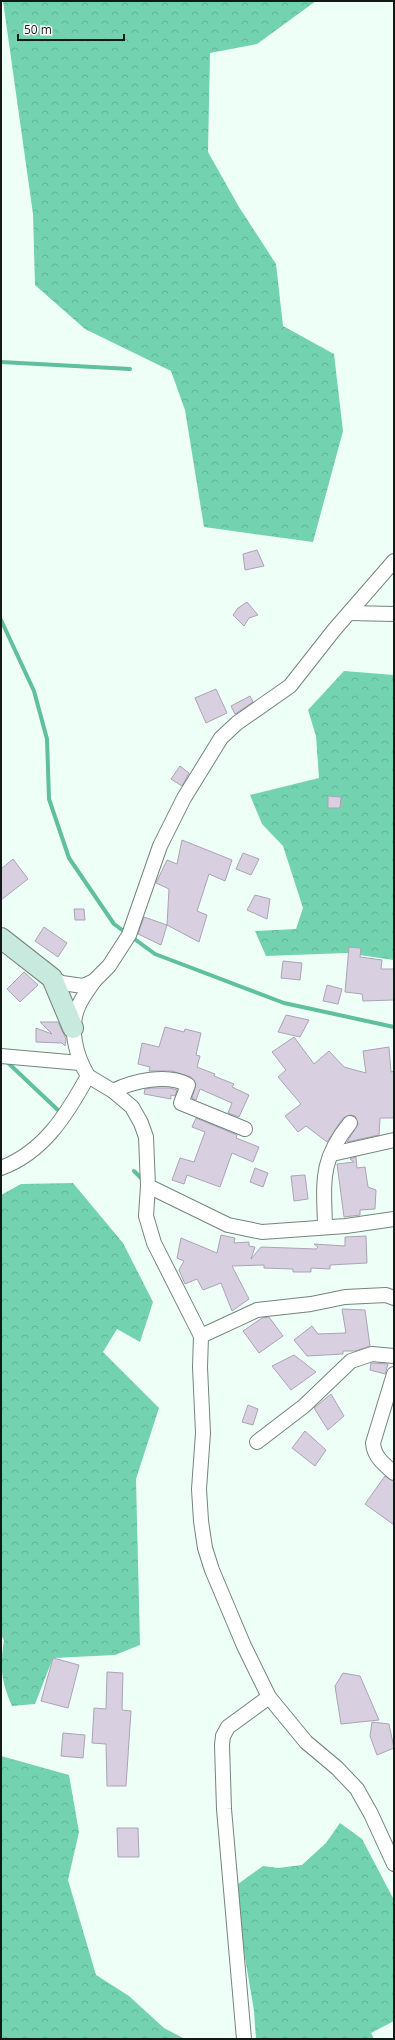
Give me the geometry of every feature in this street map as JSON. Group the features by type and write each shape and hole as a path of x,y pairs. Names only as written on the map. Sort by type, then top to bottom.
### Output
{"street":[{"path":"73,1028 78,1005 94,981 109,966 129,936 160,846 184,798 221,738 237,723 290,686 349,613 394,561"},
{"path":"349,613 394,614"},
{"path":"1,938 52,978 62,983 83,986 94,981"},
{"path":"52,978 73,1028 80,1063 88,1076 113,1091 132,1107 141,1123 146,1137 148,1186 146,1216 154,1243 200,1336 203,1433 199,1489 200,1521 205,1548 244,1646 269,1697 306,1742 337,1768 357,1789 394,1864"},
{"path":"1,1056 80,1063"},
{"path":"1,1168 27,1156 51,1134 74,1101 88,1076"},
{"path":"113,1091 128,1083 179,1079 188,1085 181,1103 245,1129"},
{"path":"325,1227 324,1171 342,1133 350,1123"},
{"path":"332,1154 394,1140"},
{"path":"148,1186 228,1225 262,1232 346,1226 394,1219"},
{"path":"200,1336 257,1310 311,1304 345,1297 386,1295 394,1298"},
{"path":"257,1442 304,1406 351,1361 372,1354 394,1356"},
{"path":"394,1374 373,1443 374,1450 379,1458 394,1473"},
{"path":"244,2039 224,1809 222,1745 223,1736 228,1727 269,1697"}],"green space":[{"path":"3,1 316,1 257,44 210,53 208,152 239,207 276,264 283,326 334,354 343,431 313,542 204,527 185,410 171,371 85,329 35,285 33,214"},
{"path":"344,671 394,675 394,960 346,953 266,956 255,931 296,929 303,908 283,846 262,824 250,795 319,778 316,736 308,710"},
{"path":"73,1183 123,1243 153,1302 140,1342 117,1329 103,1352 159,1408 136,1479 140,1645 115,1655 53,1658 35,1704 12,1706 2,1674 4,1640 1,1635 1,1195 21,1184"},
{"path":"1,1756 69,1775 79,1832 68,1880 96,1975 129,1996 164,2028 185,2039 1,2039"},
{"path":"340,1823 362,1839 394,1900 394,2021 371,2033 374,2039 256,2039 254,2011 238,1916 238,1884 263,1866 278,1868 302,1865 326,1843"}],"building":[{"path":"257,550 264,566 245,570 243,554"},
{"path":"247,602 258,615 249,618 244,626 233,615 238,608"},
{"path":"216,689 227,713 206,723 195,698"},
{"path":"250,696 253,702 235,714 231,706"},
{"path":"180,766 189,773 182,786 171,779"},
{"path":"328,796 341,797 340,808 328,808"},
{"path":"182,840 232,860 225,881 209,874 197,911 207,915 199,942 167,925 169,889 156,883 167,860 177,864"},
{"path":"243,853 259,859 251,875 236,869"},
{"path":"13,859 28,879 1,900 1,869"},
{"path":"255,895 270,899 267,919 247,910"},
{"path":"74,909 84,909 85,920 75,920"},
{"path":"144,917 167,925 161,945 138,934"},
{"path":"44,927 67,943 58,957 35,941"},
{"path":"349,947 361,948 360,957 382,960 381,969 394,969 394,1000 363,1001 362,994 345,992"},
{"path":"283,961 302,963 300,980 281,978"},
{"path":"24,972 38,985 20,1002 7,989"},
{"path":"327,985 342,989 338,1004 323,1001"},
{"path":"286,1015 309,1020 300,1037 278,1032"},
{"path":"40,1022 58,1022 66,1039 65,1046 62,1043 36,1042 36,1028 52,1034"},
{"path":"165,1027 184,1032 185,1029 201,1033 196,1055 200,1056 197,1067 234,1084 232,1087 249,1095 239,1117 228,1113 232,1103 200,1089 196,1100 192,1098 196,1084 191,1077 172,1071 149,1071 150,1067 138,1064 142,1043 159,1047"},
{"path":"294,1037 314,1064 329,1051 344,1067 366,1073 363,1051 389,1047 391,1072 394,1071 394,1118 380,1118 379,1135 347,1142 358,1124 355,1116 351,1115 343,1118 327,1142 306,1126 298,1132 285,1116 301,1104 278,1077 286,1070 272,1052"},
{"path":"170,1088 177,1090 175,1096 171,1095 171,1099 144,1094 145,1089"},
{"path":"196,1118 237,1135 236,1138 259,1147 253,1162 232,1153 220,1187 187,1175 184,1184 172,1180 180,1158 194,1162 205,1132 192,1127"},
{"path":"356,1157 357,1168 365,1167 368,1187 376,1190 375,1209 360,1210 360,1215 344,1217 337,1164 354,1162 350,1159"},
{"path":"255,1168 268,1173 263,1187 250,1182"},
{"path":"305,1175 308,1199 294,1201 291,1176"},
{"path":"221,1235 235,1238 234,1243 249,1242 249,1246 255,1247 251,1259 261,1247 316,1249 318,1247 314,1244 345,1246 345,1237 366,1236 367,1263 330,1265 330,1269 311,1268 311,1272 293,1272 293,1269 264,1268 264,1265 232,1266 249,1299 232,1311 221,1283 203,1290 197,1279 185,1284 179,1270 184,1261 177,1258 181,1238 217,1253"},
{"path":"342,1309 365,1310 370,1346 355,1351 343,1351 343,1354 307,1356 294,1340 312,1326 318,1334 346,1333"},
{"path":"269,1317 283,1336 259,1353 243,1331 262,1318"},
{"path":"294,1355 316,1372 291,1390 272,1366"},
{"path":"371,1363 388,1364 385,1374 370,1370"},
{"path":"331,1394 344,1416 328,1430 314,1408"},
{"path":"248,1405 258,1409 253,1425 242,1422"},
{"path":"305,1431 326,1450 315,1466 292,1448"},
{"path":"385,1476 394,1481 394,1525 365,1504"},
{"path":"53,1658 79,1665 68,1708 41,1701"},
{"path":"107,1672 123,1673 122,1710 131,1711 126,1786 107,1786 106,1744 92,1743 94,1708 106,1709"},
{"path":"343,1673 360,1676 379,1720 341,1724 335,1686"},
{"path":"372,1722 389,1724 394,1748 377,1755 370,1736"},
{"path":"63,1733 85,1735 83,1758 61,1756"},
{"path":"117,1828 138,1828 139,1857 118,1857"}],"waterway":[{"path":"1,362 130,369"},
{"path":"1,620 34,691 47,739 49,799 69,858 114,924 155,954 284,1003 394,1027"},
{"path":"5,1060 60,1112"},
{"path":"134,1171 144,1181"}]}
